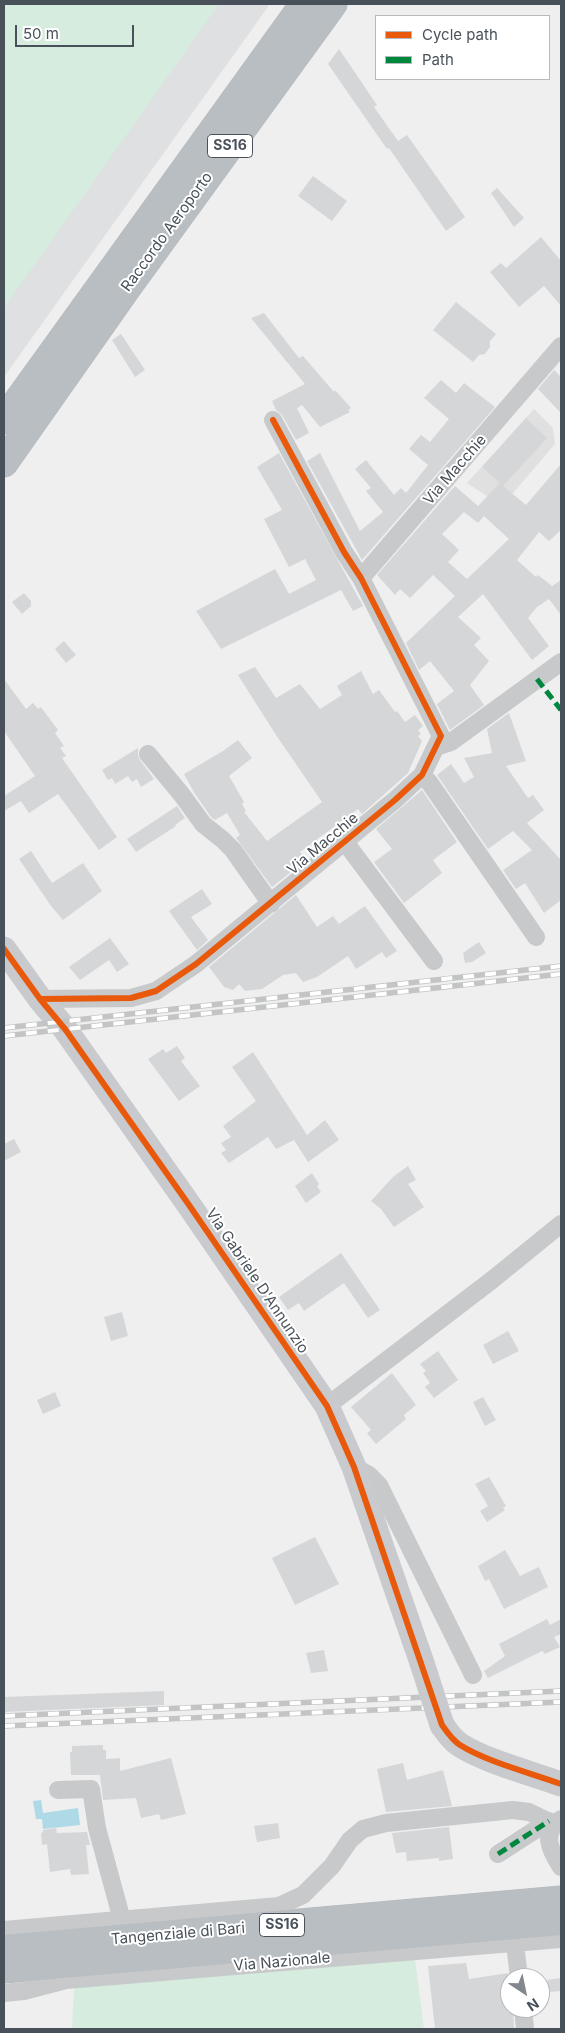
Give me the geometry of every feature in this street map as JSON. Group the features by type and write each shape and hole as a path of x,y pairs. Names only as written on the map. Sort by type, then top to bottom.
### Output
{"highway":[{"name":"Raccordo Aeroporto","path":"4,420 304,4"},
{"name":"Raccordo Aeroporto","path":"4,463 132,280 333,4"},
{"name":"Tangenziale di Bari","path":"4,1949 561,1900"},
{"name":"Tangenziale di Bari","path":"4,1969 561,1921"},
{"path":"4,1981 17,1980 74,1963"}],"street":[{"name":"Via Macchie","path":"40,999 130,998 156,991 196,964 271,904 422,775 441,736 361,578 561,346"},
{"path":"273,420 344,552 361,578"},
{"path":"436,746 451,742 561,662"},
{"path":"148,754 203,824 224,840 233,850 271,904"},
{"path":"422,775 429,782 536,937"},
{"path":"345,842 434,961"},
{"name":"Via Gabriele D'Annunzio","path":"4,949 40,999 65,1029 327,1406 354,1467 442,1725 450,1737 460,1745 482,1756 561,1784"},
{"path":"327,1406 484,1286 561,1224"},
{"path":"354,1467 369,1475 379,1485 473,1675"},
{"path":"58,1790 91,1790 97,1828 122,1920"},
{"path":"4,1930 279,1906 303,1895 332,1866 350,1840 362,1829 386,1823 513,1810 529,1812 555,1821"},
{"path":"498,1854 555,1821"},
{"path":"555,1821 549,1835 550,1847 561,1867"},
{"name":"Via Nazionale","path":"4,1993 24,1991 66,1980 561,1939"},
{"path":"515,1943 518,1968"}],"shaded area":[{"path":"4,4 270,4 4,377"},
{"path":"534,409 553,428 555,444 502,506 467,483"}],"green space":[{"path":"4,4 219,4 4,308"},
{"path":"415,1959 424,2029 72,2029 74,1988"}],"water":[{"path":"41,1800 43,1813 78,1808 80,1825 43,1829 42,1819 36,1819 33,1801"}],"building":[{"path":"339,49 377,105 374,107 398,141 407,135 465,217 446,231 328,64"},
{"path":"313,176 347,201 332,221 298,196"},
{"path":"497,188 524,218 514,227 491,193"},
{"path":"541,237 561,261 561,306 544,286 519,307 490,272 501,263 506,268"},
{"path":"456,302 496,334 490,341 490,347 485,354 479,355 473,362 433,330"},
{"path":"264,313 299,358 303,356 334,392 335,390 351,408 348,410 350,412 320,427 302,405 297,408 309,433 296,440 272,401 305,384 251,318"},
{"path":"121,334 145,370 135,377 112,340"},
{"path":"554,370 561,377 561,413 538,389"},
{"path":"441,380 456,393 464,383 495,407 362,560 307,461 320,453 360,531 383,512 366,491 371,488 355,469 366,460 394,495 401,488 406,493 428,465 409,449 421,435 430,442 449,419 424,398"},
{"path":"526,418 547,438 503,486 526,505 561,464 561,530 549,541 539,532 517,560 536,577 538,575 552,586 561,580 561,615 549,599 537,607 528,618 549,646 532,660 483,594 458,617 481,638 474,645 489,661 470,685 484,705 450,730 437,704 454,691 430,661 419,670 406,643 455,596 433,575 410,598 400,589 395,595 377,575 455,486 478,506 500,483 482,467","holes":["464,512 478,523 484,516 509,539 467,579 448,562 459,550 442,534"]},
{"path":"279,453 363,606 353,611 341,590 221,649 196,611 275,569 289,594 316,580 305,559 289,567 264,519 282,510 257,467"},
{"path":"24,593 31,601 31,606 22,614 12,602"},
{"path":"64,641 76,655 66,663 55,649"},
{"path":"255,667 276,698 300,684 320,709 342,695 337,686 361,671 373,694 379,690 405,722 415,715 423,726 418,730 421,734 418,736 422,741 408,773 362,814 358,809 300,852 306,860 272,887 236,838 240,835 227,813 215,820 211,817 184,774 238,740 252,758 229,776 244,802 242,804 246,811 244,812 267,841 322,802 238,675"},
{"path":"4,679 26,709 33,703 38,709 41,707 58,730 55,733 64,746 60,748 66,756 62,758 117,837 99,850 58,794 29,813 21,801 4,811 4,796 35,776 4,731"},
{"path":"509,713 526,761 506,766 528,798 533,795 544,810 527,823 561,860 561,900 544,913 525,883 516,889 503,870 532,850 513,831 488,849 437,775 451,764 464,783 474,777 464,758 492,753 487,729"},
{"path":"138,748 140,760 154,779 141,787 137,779 132,782 128,776 115,784 112,778 108,780 102,770"},
{"path":"422,790 457,842 433,860 442,873 404,903 374,862 392,849 376,829"},
{"path":"177,806 185,818 136,852 127,839"},
{"path":"31,851 52,883 83,863 102,891 63,920 51,906 19,859"},
{"path":"202,889 212,904 191,917 208,940 197,950 169,911"},
{"path":"296,895 317,927 333,916 339,924 365,906 397,951 386,958 382,952 356,969 348,956 317,977 303,982 296,973 283,975 262,989 245,991 239,984 233,990 224,987 209,967"},
{"path":"110,938 129,964 117,972 109,960 80,980 69,967"},
{"path":"479,942 486,953 472,962 465,963 463,953"},
{"path":"177,1046 185,1058 181,1061 200,1086 179,1101 148,1059 163,1049 166,1053"},
{"path":"253,1052 307,1135 325,1120 339,1140 308,1162 294,1140 276,1149 268,1137 229,1163 221,1153 226,1150 221,1143 231,1137 223,1126 256,1101 232,1067"},
{"path":"14,1139 21,1152 4,1161 4,1144"},
{"path":"408,1166 416,1180 408,1184 424,1207 394,1227 381,1209 371,1201 393,1177"},
{"path":"312,1173 319,1184 317,1186 321,1192 306,1203 295,1186"},
{"path":"341,1253 380,1310 368,1318 344,1283 304,1311 299,1303 288,1310 279,1297"},
{"path":"122,1312 128,1336 111,1341 104,1317"},
{"path":"508,1331 519,1351 493,1364 483,1345"},
{"path":"438,1351 458,1380 434,1398 425,1387 430,1383 423,1373 426,1371 420,1364"},
{"path":"392,1373 416,1405 404,1415 406,1419 376,1444 367,1433 371,1430 351,1407"},
{"path":"55,1392 61,1406 43,1414 37,1400"},
{"path":"483,1397 496,1420 485,1426 473,1402"},
{"path":"489,1477 506,1506 503,1508 505,1510 487,1522 480,1511 488,1506 475,1484"},
{"path":"315,1537 339,1584 295,1605 272,1558"},
{"path":"505,1550 520,1576 539,1567 548,1587 504,1609 489,1579 485,1581 478,1566"},
{"path":"547,1619 550,1625 561,1619 561,1634 554,1637 560,1647 545,1654 542,1651 488,1678 484,1671 505,1656 499,1644"},
{"path":"324,1650 328,1671 311,1673 306,1653"},
{"path":"164,1691 164,1705 4,1712 4,1697"},
{"path":"103,1745 103,1750 106,1750 106,1759 120,1758 120,1771 171,1758 186,1814 161,1820 159,1814 141,1818 136,1798 103,1800 100,1775 71,1775 70,1752 72,1752 72,1746"},
{"path":"403,1763 407,1780 443,1770 452,1806 386,1812 377,1769"},
{"path":"278,1823 280,1838 257,1842 254,1826"},
{"path":"449,1827 453,1859 439,1861 439,1858 407,1861 406,1852 396,1853 392,1833"},
{"path":"56,1828 57,1833 87,1832 90,1845 86,1845 89,1874 71,1875 70,1869 50,1872 47,1844 42,1845 41,1833 43,1830"},
{"path":"466,1963 469,1979 500,1974 500,2018 513,2018 514,2029 435,2029 428,1966"},
{"path":"561,1978 561,1991 550,1992 550,1980"}],"railway":[{"path":"4,1028 561,966"},
{"path":"4,1036 561,974"},
{"path":"4,1716 561,1691"},
{"path":"4,1726 561,1702"}],"marked path":[{"path":"537,679 561,710"},
{"path":"498,1854 549,1821"}],"cycle path":[{"path":"40,999 131,998 156,991 196,964 395,800 422,775 441,736 361,578 344,552 273,420"},
{"path":"4,949 40,999 65,1029 327,1406 354,1467 442,1725 455,1741 471,1751 496,1762 561,1784"}]}
